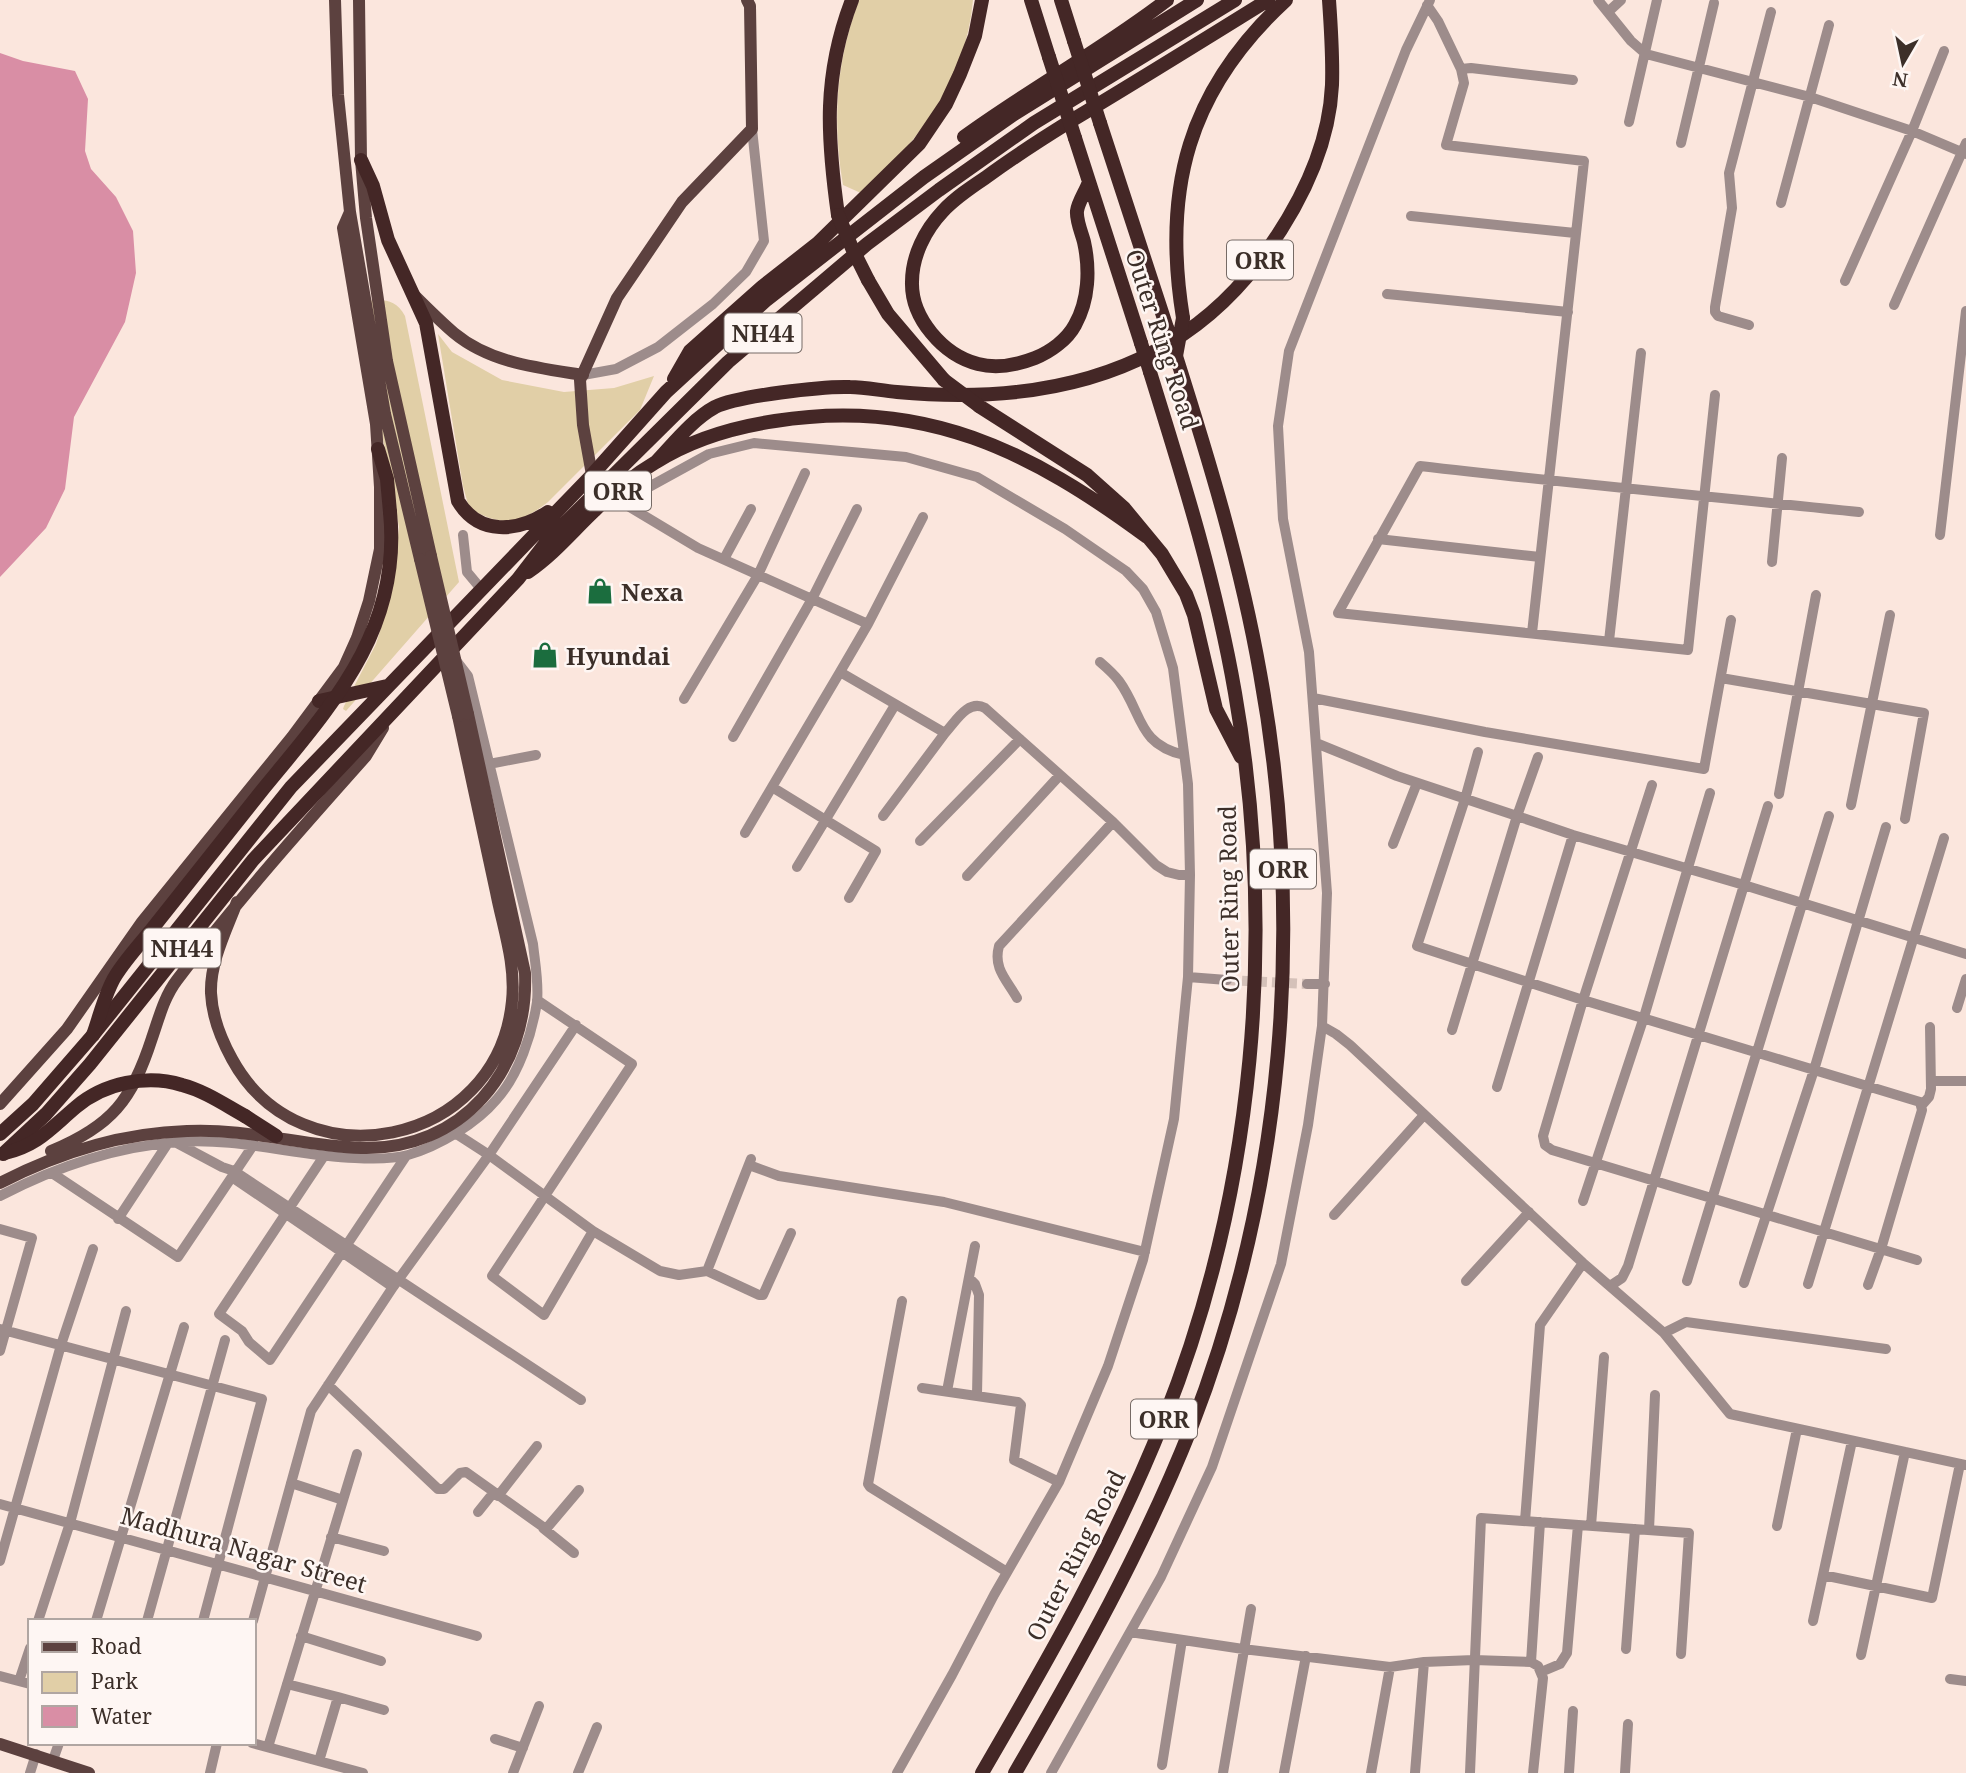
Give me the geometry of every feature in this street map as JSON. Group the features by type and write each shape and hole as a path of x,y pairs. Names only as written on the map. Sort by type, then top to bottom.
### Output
{"highway":[{"path":"852,0 840,30 831,74 829,125 838,215 868,280 888,314 944,380 979,406 1087,475 1106,500 1162,554 1186,594 1194,615 1216,709 1246,765"},
{"path":"818,243 919,144 946,104 975,36 982,0"},
{"name":"Outer Ring Road","path":"982,1773 1098,1566 1165,1416 1185,1361 1212,1270 1239,1139 1252,1027 1255,940 1254,864 1246,765 1230,665 1210,574 1185,484 1031,0"},
{"name":"Outer Ring Road","path":"1015,1773 1074,1670 1147,1529 1191,1426 1216,1356 1243,1263 1267,1143 1280,1029 1284,940 1282,862 1274,761 1261,674 1245,600 1176,356 1061,0"},
{"path":"666,392 690,351 818,243 1010,104 1140,21 1167,0"},
{"name":"NH44","path":"0,1134 33,1104 93,1035 291,787 592,475 666,392 765,301 924,177 1014,114 1196,0"},
{"name":"NH44","path":"2,1155 46,1114 90,1064 253,859 518,579 548,540 728,362 867,244 939,190 1034,123 1235,0"},
{"path":"1089,182 1077,212 1086,253 1088,281 1083,306 1075,326 1063,340 1044,354 1021,364 1002,366 978,364 956,355 936,339 915,304 912,284 920,246 943,211 957,197 1024,150 1268,0"},
{"name":"ORR","path":"1176,356 1183,318 1176,254 1177,210 1189,144 1201,113 1222,73 1251,35 1286,0"},
{"name":"ORR","path":"518,579 543,562 657,461 702,416 728,402 846,387 906,393 983,394 1052,387 1122,368 1199,325 1240,287 1283,230 1304,193 1322,140 1332,88 1329,0"},
{"path":"360,160 373,186 388,240 426,323 458,501 473,518 490,525 516,528 531,523 571,497"},
{"path":"856,229 867,244"},
{"name":"ORR","path":"657,461 698,441 746,426 823,415 876,416 923,423 977,438 1106,500"},
{"path":"93,1035 115,976 334,702 361,659 371,637 388,580 391,548 387,479 378,449"},
{"path":"464,608 478,620"},
{"path":"319,701 387,686"},
{"path":"2,1155 29,1146 79,1104 97,1093 147,1080 183,1085 245,1116 276,1136"}],"main road":[{"path":"335,0 338,94 350,212 385,414 426,558"},
{"path":"0,1183 58,1157 89,1147 155,1133 212,1130 363,1148 402,1144 452,1123 472,1108 501,1076 509,1061 524,1011 525,973 426,558 387,361 360,160 359,0"},
{"path":"592,475 583,425 580,380 617,298 675,213 752,129 750,6 747,0"},
{"path":"0,1104 67,1029 142,922 292,737 344,667 357,638 369,601 380,549 376,424 343,228 350,212"},
{"path":"414,295 456,335 491,355 530,367 583,375"},
{"path":"0,1176 90,1133 114,1112 131,1091 144,1064 165,1000 176,982 237,902 366,756 392,713"},
{"path":"237,902 214,966 211,993 213,1009 222,1037 237,1067 268,1104 289,1118 325,1132 370,1136 409,1129 430,1121 458,1104 483,1079 501,1044 512,1003 513,982 509,948 463,715"},
{"path":"0,1744 89,1773"}],"street":[{"path":"1598,0 1630,41 1646,54 1810,97 1965,149 1895,305"},
{"path":"1608,12 1621,0"},
{"path":"1629,122 1657,0"},
{"path":"1051,1773 1161,1577 1212,1467 1281,1264 1308,1125 1322,1026 1327,893 1309,652 1283,519 1278,426 1289,351 1406,50 1428,3"},
{"path":"1428,3 1461,69 1464,83 1446,145 1584,162 1532,633"},
{"path":"1681,143 1714,3"},
{"path":"1749,325 1718,316 1715,307 1732,208 1728,173 1771,12"},
{"path":"1781,203 1829,25"},
{"path":"1845,281 1912,131 1944,51"},
{"path":"1461,69 1573,80"},
{"path":"583,375 616,369 658,348 713,304 746,272 764,241 752,129"},
{"path":"1411,216 1575,233"},
{"path":"1387,294 1568,312"},
{"path":"1940,535 1966,311"},
{"path":"1609,641 1641,353"},
{"path":"1715,395 1704,496 1688,650 1338,613 1420,466 1549,481 1704,496 1860,512"},
{"path":"613,499 638,494 709,454 754,443 906,457 977,477 1065,529 1126,571 1143,589 1156,612 1173,668 1188,785 1188,977 1174,1119 1145,1252 1108,1366 1059,1482 897,1773"},
{"path":"1772,562 1782,458"},
{"path":"684,699 758,575 805,473"},
{"path":"613,499 698,548 868,624"},
{"path":"724,559 751,509"},
{"path":"733,737 812,599 857,509"},
{"path":"745,833 868,624 923,517"},
{"path":"463,535 467,572 482,590"},
{"path":"1378,540 1540,558"},
{"path":"1779,794 1816,595"},
{"path":"1851,806 1890,615"},
{"path":"1313,698 1485,732 1704,769 1731,620"},
{"path":"0,1196 28,1181 105,1155 171,1143 214,1141 254,1144 324,1156 357,1158 406,1156 433,1146 454,1133 497,1099 516,1069 533,1022 537,999 533,944 468,676 448,653"},
{"path":"1100,662 1119,681 1148,736 1162,748 1184,755"},
{"path":"840,672 944,733"},
{"path":"1721,678 1924,713 1905,820"},
{"path":"883,816 944,733 971,705 978,704 1113,822 1156,864 1179,876 1190,875"},
{"path":"797,867 895,705"},
{"path":"920,841 1020,739"},
{"path":"1316,743 1417,783 1573,835 1966,954"},
{"path":"1478,752 1416,944 1419,947 1583,1000 1920,1102 1922,1105"},
{"path":"489,764 536,755"},
{"path":"1452,1030 1517,816 1538,757"},
{"path":"967,876 1060,775"},
{"path":"1392,844 1417,783"},
{"path":"1652,785 1583,1000 1543,1136 1545,1145 1552,1150 1653,1182 1769,1214 1822,1233 1917,1260"},
{"path":"772,787 877,850 849,898"},
{"path":"1583,1201 1644,1017 1710,793"},
{"path":"1610,1286 1622,1278 1628,1266 1768,806"},
{"path":"1687,1281 1829,816"},
{"path":"1017,998 997,965 999,946 1113,822"},
{"path":"1744,1283 1769,1214 1814,1070 1886,827"},
{"path":"1497,1087 1573,835"},
{"path":"1808,1284 1944,838"},
{"path":"1188,977 1227,980"},
{"path":"1957,1008 1966,979"},
{"path":"1307,984 1325,984"},
{"path":"537,999 632,1064 492,1276 544,1315 593,1231"},
{"path":"254,1619 311,1411 576,1025"},
{"path":"1322,1026 1336,1034 1584,1263 1664,1333 1730,1414 1963,1464 1932,1598 1823,1575"},
{"path":"1868,1285 1881,1249 1922,1105 1929,1097 1930,1027"},
{"path":"1931,1081 1966,1081"},
{"path":"1334,1215 1424,1115"},
{"path":"454,1133 489,1155 593,1231 660,1271 679,1275 707,1271 763,1295 791,1233"},
{"path":"171,1143 222,1167 396,1284 581,1400"},
{"path":"118,1219 171,1143"},
{"path":"52,1173 178,1257 254,1144"},
{"path":"324,1156 219,1314 242,1331 249,1342 270,1360 406,1156"},
{"path":"707,1271 750,1162 779,1176 944,1202 1145,1252"},
{"path":"1466,1281 1529,1212"},
{"path":"0,1229 32,1238 3,1329 0,1351"},
{"path":"947,1391 975,1246"},
{"path":"0,1561 61,1345 93,1249"},
{"path":"1525,1521 1540,1325 1584,1263"},
{"path":"969,1279 975,1284 979,1295 977,1395"},
{"path":"902,1301 868,1484 1007,1572"},
{"path":"39,1619 70,1523 126,1311"},
{"path":"1664,1333 1686,1322 1886,1349"},
{"path":"97,1619 184,1327"},
{"path":"3,1329 262,1399 204,1619"},
{"path":"148,1619 225,1340"},
{"path":"1591,1526 1604,1357"},
{"path":"328,1385 438,1489 444,1489 463,1472 574,1553"},
{"path":"922,1388 1018,1402 1021,1405 1014,1460 1059,1482"},
{"path":"1649,1530 1655,1395"},
{"path":"1777,1526 1797,1429"},
{"path":"1813,1621 1852,1441"},
{"path":"478,1512 537,1447"},
{"path":"1861,1655 1905,1452"},
{"path":"268,1747 357,1454"},
{"path":"291,1483 343,1500"},
{"path":"542,1528 549,1527 579,1490"},
{"name":"Madhura Nagar Street","path":"0,1504 477,1636"},
{"path":"1471,1773 1481,1518 1689,1533 1681,1654"},
{"path":"1531,1662 1540,1522"},
{"path":"1541,1672 1560,1664 1567,1653 1578,1525"},
{"path":"1626,1648 1635,1529"},
{"path":"331,1536 384,1551"},
{"path":"1223,1773 1251,1609"},
{"path":"1130,1632 1390,1667 1424,1662 1531,1662 1543,1678 1534,1773"},
{"path":"301,1636 382,1661"},
{"path":"1161,1765 1182,1640"},
{"path":"1284,1773 1306,1656"},
{"path":"0,1676 24,1682 28,1659"},
{"path":"1415,1773 1424,1662"},
{"path":"1371,1773 1390,1667"},
{"path":"1950,1679 1966,1679"},
{"path":"287,1684 384,1710"},
{"path":"318,1761 338,1697"},
{"path":"513,1773 540,1706"},
{"path":"1569,1773 1573,1712"},
{"path":"1625,1773 1628,1724"},
{"path":"578,1773 597,1727"},
{"path":"495,1739 523,1748"},
{"path":"256,1744 363,1773"},
{"path":"53,1760 58,1745"},
{"path":"209,1773 217,1745"},
{"path":"30,1773 36,1754"}],"green space":[{"path":"859,0 973,0 961,57 936,107 903,152 863,194 843,185 837,115 845,45"},
{"path":"358,301 391,302 401,309 405,316 459,582 346,711 344,706 376,644 390,598 399,527"},
{"path":"438,334 452,352 502,380 564,392 614,388 654,376 640,410 548,502 519,519 500,521 469,508"}],"water":[{"path":"0,53 23,61 75,71 88,99 85,151 91,169 116,197 133,231 136,273 125,322 74,417 65,489 46,528 0,577"}],"tunnel":[{"path":"1227,980 1307,984"}],"place":[{"name":"Nexa","path":"600,591"},
{"name":"Hyundai","path":"545,655"}]}
